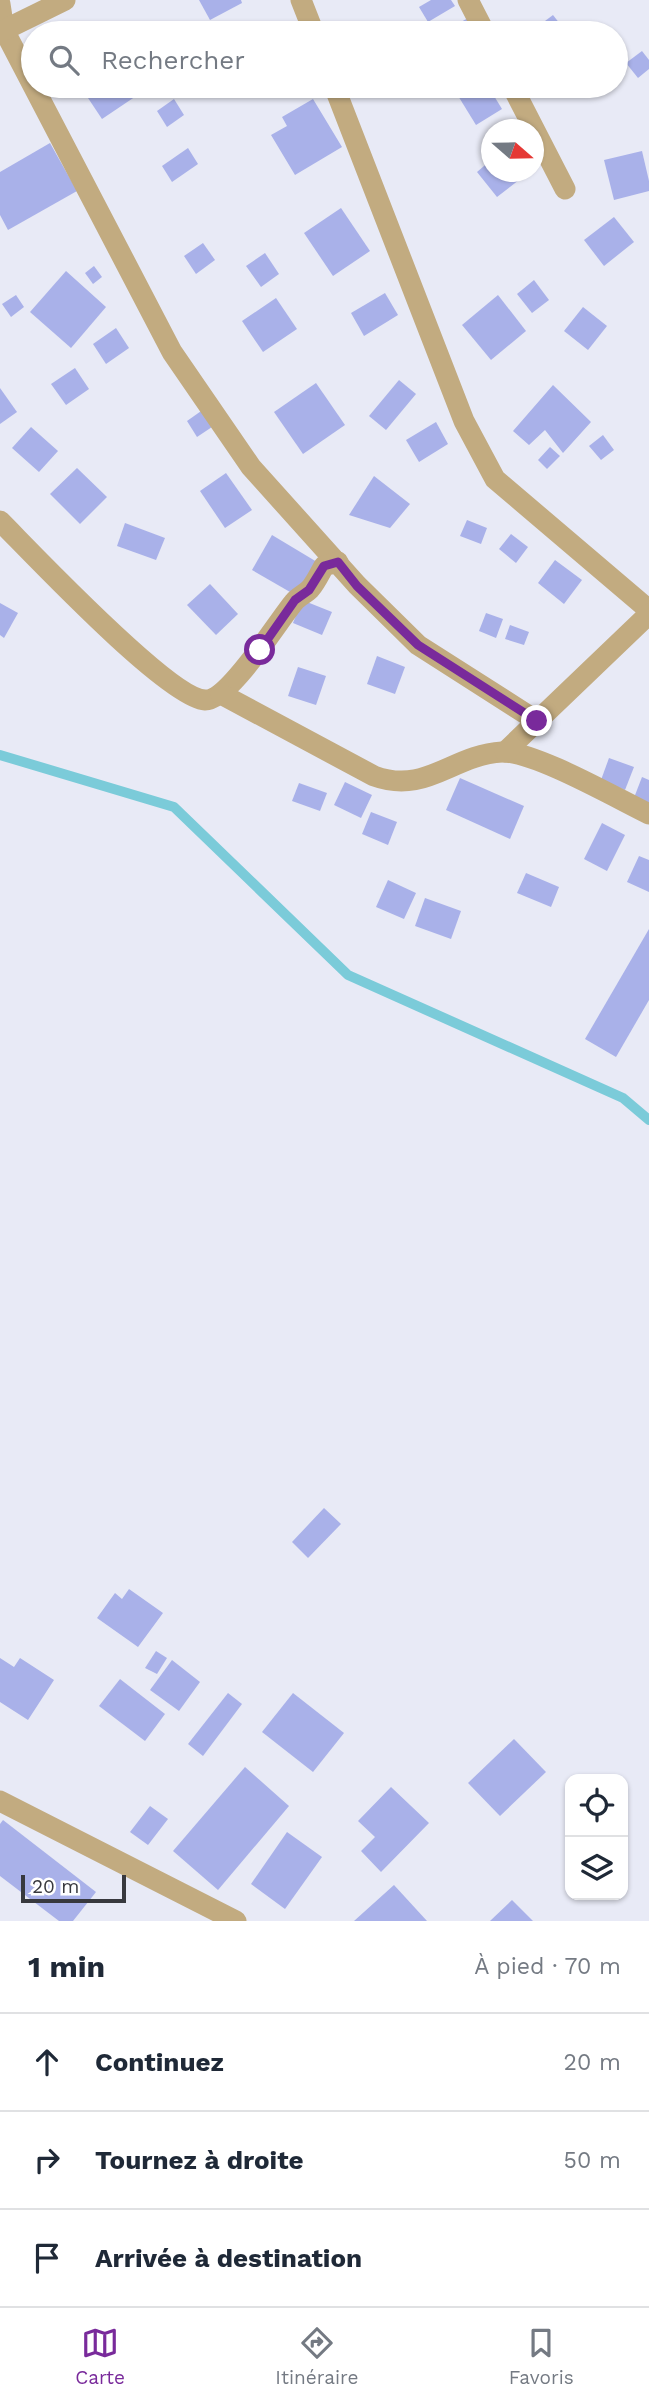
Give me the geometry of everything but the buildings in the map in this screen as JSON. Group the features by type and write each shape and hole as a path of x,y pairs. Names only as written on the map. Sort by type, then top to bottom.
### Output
{"street":[{"path":"22,21 65,0"},
{"path":"301,0 309,21"},
{"path":"468,0 479,21"},
{"path":"0,4 2,31 21,67"},
{"path":"2,31 21,22"},
{"path":"37,98 172,352 251,467 357,586 418,645 537,721"},
{"path":"339,98 464,421 495,479 649,612 505,752"},
{"path":"518,98 565,189"},
{"path":"0,521 153,670 191,695 206,700 221,694 260,650 295,600 309,590 324,566 338,562"},
{"path":"221,694 390,782 418,781 478,755 505,752 533,758 649,814"},
{"path":"0,1801 236,1921"}],"waterway":[{"path":"0,755 174,807 348,975 623,1098 649,1120"}],"route":[{"path":"260,650 295,600 309,590 324,566 338,562 357,586 418,645 537,721"}]}
